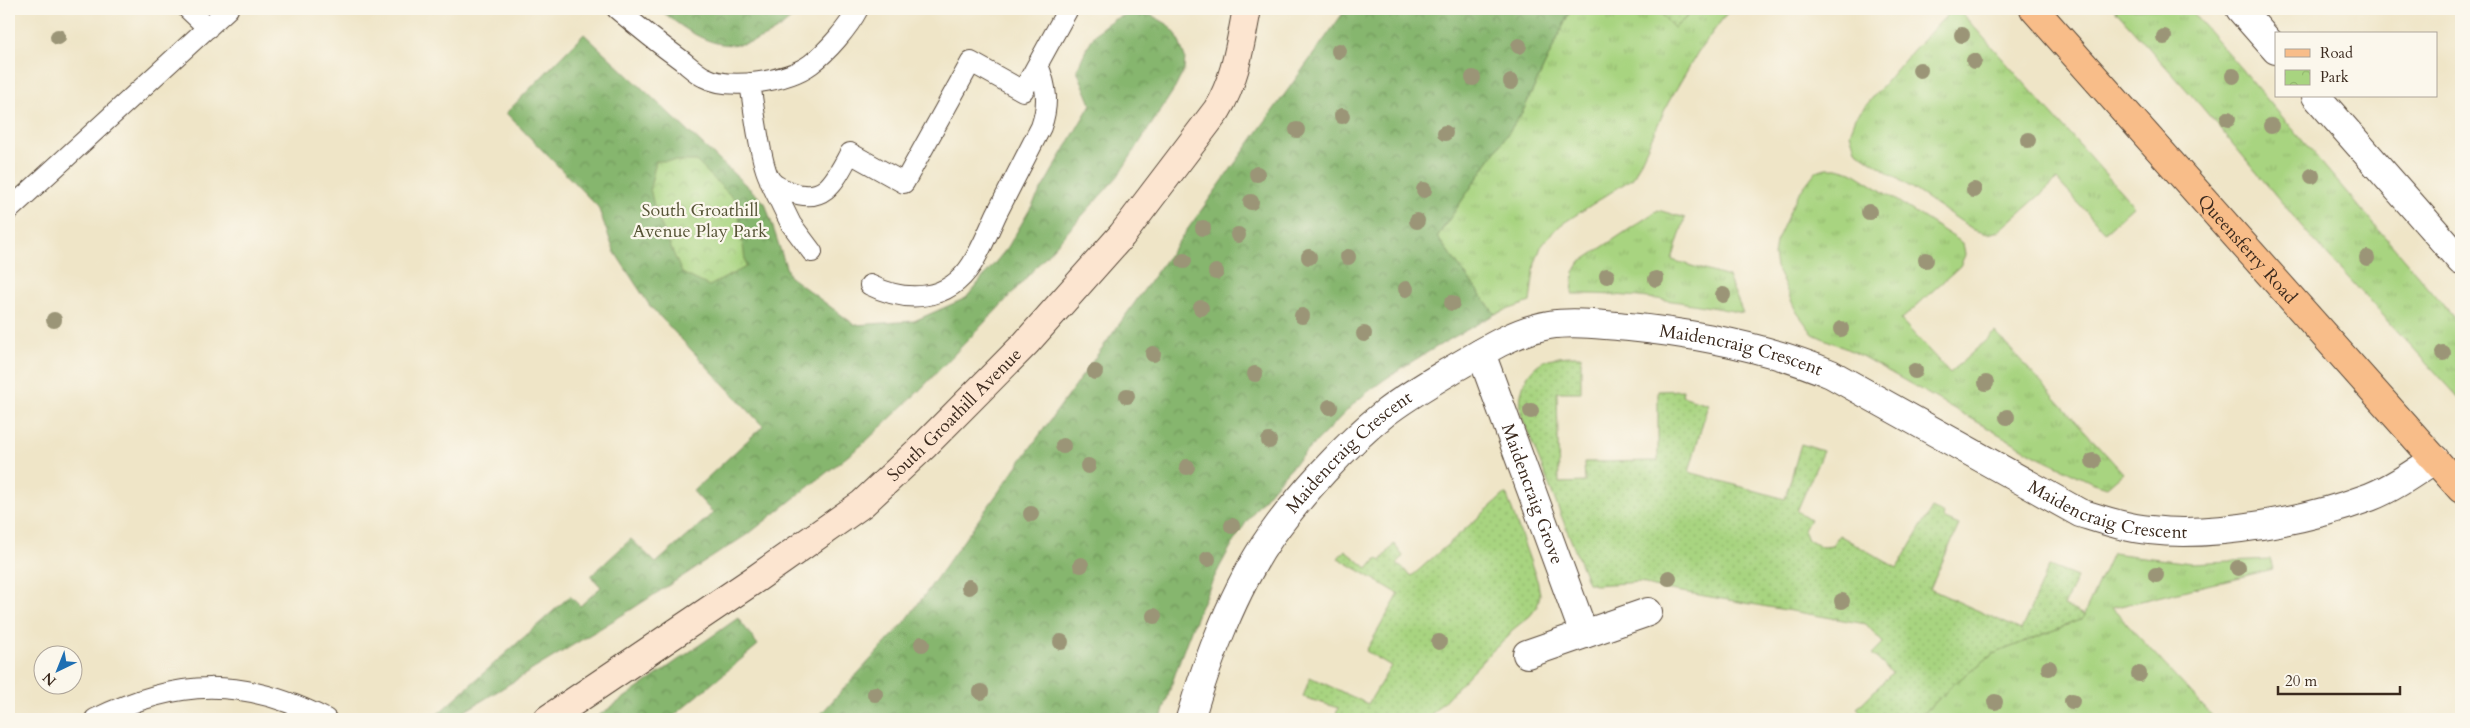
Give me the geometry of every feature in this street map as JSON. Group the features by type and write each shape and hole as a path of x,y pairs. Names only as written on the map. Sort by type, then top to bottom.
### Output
{"main road":[{"name":"Queensferry Road","path":"2034,9 2461,489"}],"street":[{"name":"South Groathill Avenue","path":"548,719 862,504 925,445 1026,343 1122,235 1217,110 1227,94 1235,73 1247,9"},
{"path":"2240,9 2275,49"},
{"path":"2318,98 2461,261"},
{"name":"Maidencraig Crescent","path":"1190,719 1198,692 1221,632 1248,573 1270,537 1325,472 1384,414 1416,391 1512,336 1549,325 1613,325 1666,330 1740,344 1801,362 1831,374 2080,513 2115,524 2150,530 2201,532 2252,526 2300,516 2370,497 2396,485 2435,459"},
{"name":"Maidencraig Grove","path":"1481,353 1584,634"},
{"path":"1527,654 1648,612"}],"lane":[{"path":"188,9 208,28"},
{"path":"9,210 228,9"},
{"path":"617,9 645,33 705,78 729,84 750,83 786,76 810,65 831,44 858,9"},
{"path":"770,181 783,189 800,195 823,191 832,185 850,153 904,183 971,62 1023,91 1068,9"},
{"path":"870,285 887,294 907,298 926,296 951,286 971,266 1041,127 1046,113 1047,97 1044,80 1038,65"},
{"path":"750,83 762,153 770,181 791,224 812,252"},
{"path":"95,719 128,703 170,691 207,688 239,690 269,696 296,704 326,719"}],"green space":[{"path":"659,9 800,9 781,27 770,34 758,40 733,45 720,44 700,37"},
{"path":"1346,9 1571,9 1523,111 1437,237 1495,314 1415,360 1363,396 1304,454 1265,498 1247,521 1207,592 1186,642 1161,719 816,719 905,622"},
{"path":"1571,9 1657,9 1674,28 1696,9 1730,9 1698,52 1668,103 1633,178 1562,224 1551,234 1541,247 1535,263 1530,302 1495,314 1437,237 1523,111"},
{"path":"1657,9 1696,9 1674,28"},
{"path":"1953,9 1958,9 2134,206 2105,232 2057,180 1999,231 1988,234 1974,230 1855,150 1850,133 1856,117 1915,48"},
{"path":"2114,9 2190,9 2461,326 2461,400 2309,235 2201,106"},
{"path":"1133,13 1153,16 1167,24 1176,34 1185,57 1184,70 1175,88 1118,176 1007,299 919,391 863,444 751,532 632,609 452,719 432,719 570,596 580,606 601,587 591,576 631,539 656,563 713,513 693,491 763,426 650,306 614,251 598,207 506,113 584,34 765,203 789,276 855,325 914,321 966,298 1008,247 1091,104 1077,70 1091,40 1103,26 1121,16"},
{"name":"South Groathill Avenue Play Park","path":"656,161 696,161 737,202 746,267 709,286 682,273 655,211 650,188"},
{"path":"1826,168 1837,168 1852,172 1963,243 1965,255 1960,266 1901,320 1950,373 1995,332 2123,473 2107,487 2091,482 2037,456 1858,354 1813,334 1796,311 1776,267 1774,256 1776,242 1797,196 1816,171"},
{"path":"1658,210 1685,218 1672,260 1728,277 1743,313 1658,299 1572,294 1574,272 1580,262"},
{"path":"1581,356 1581,392 1557,392 1559,483 1585,482 1584,462 1658,461 1658,391 1683,390 1682,396 1708,404 1689,472 1785,499 1801,444 1823,451 1797,511 1810,519 1804,530 1808,540 1822,547 1832,546 1839,535 1897,568 1932,508 1944,514 1943,518 1959,525 1930,589 2021,630 2049,566 2077,577 2064,606 2084,615 2082,619 1993,654 1955,683 1918,719 1868,719 1857,708 1892,673 1872,654 1883,643 1866,624 1653,587 1641,582 1595,585 1588,583 1522,417 1521,408 1522,390 1525,381 1536,366 1553,358"},
{"path":"1506,493 1538,583 1540,595 1537,607 1530,616 1511,631 1508,637 1491,652 1427,719 1335,719 1338,708 1303,697 1310,677 1368,704 1391,666 1366,651 1399,594 1338,558 1345,550 1368,569 1377,558 1381,561 1394,544 1403,556 1397,564 1412,576"},
{"path":"2112,553 2191,563 2270,559 2273,569 2112,608 2215,719 1918,719 1955,683 1993,654 2082,619"},
{"path":"738,618 758,645 670,719 594,719"}]}
